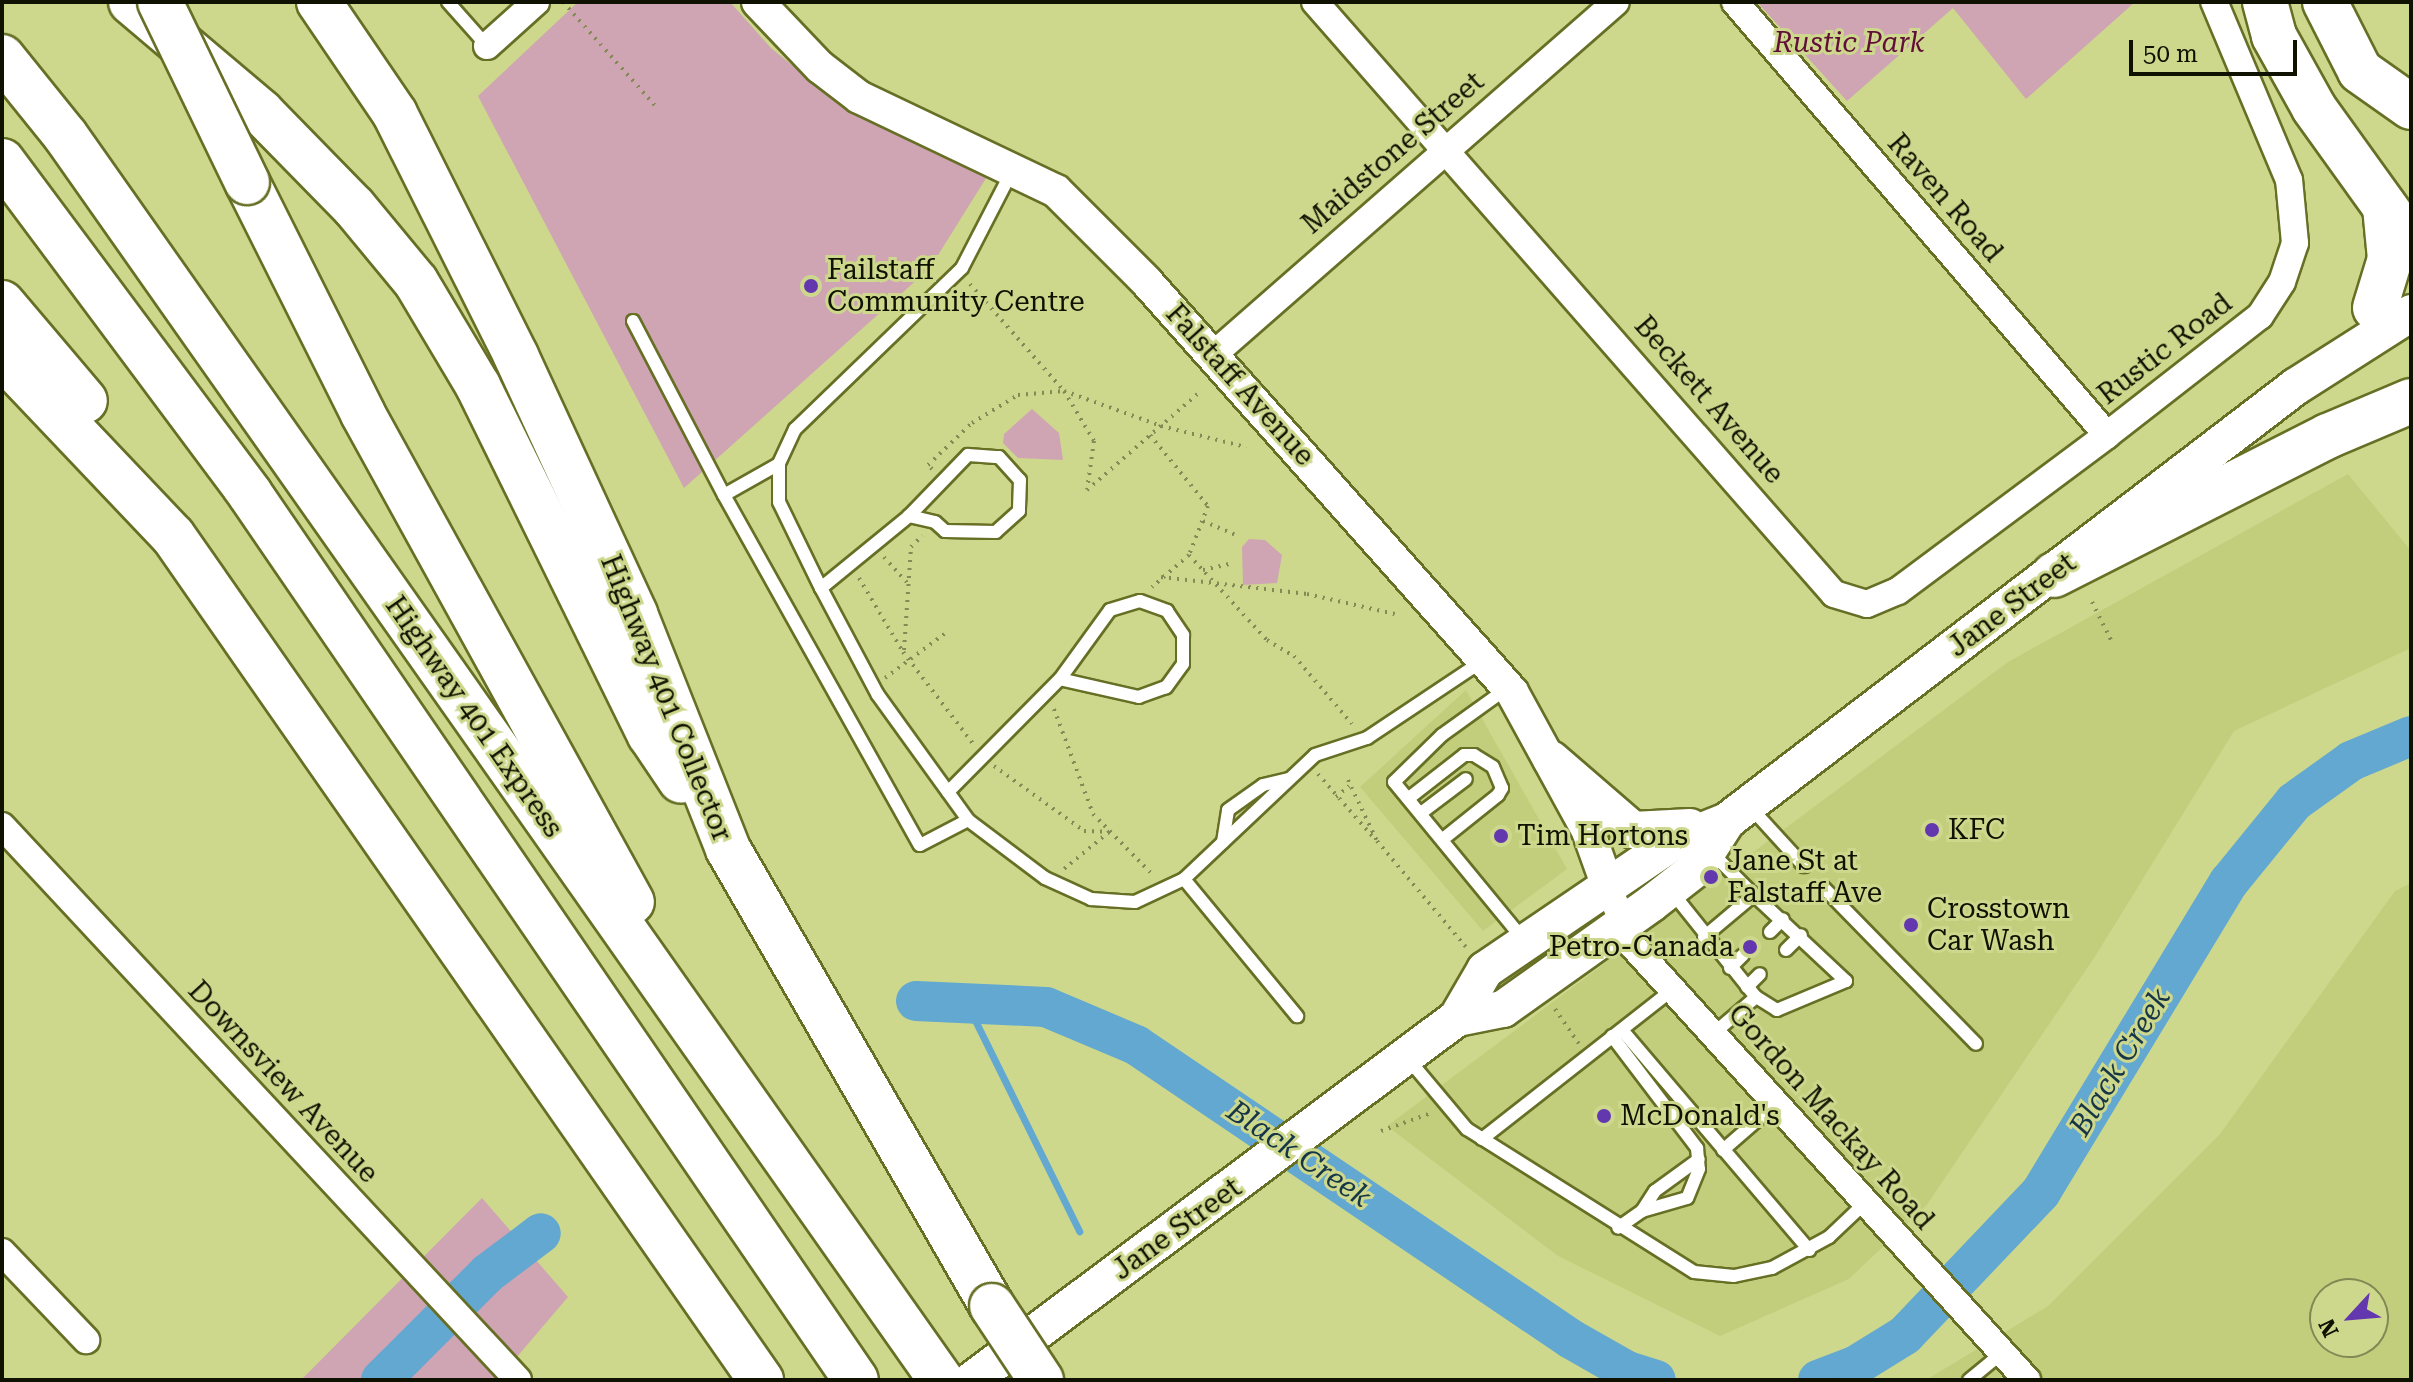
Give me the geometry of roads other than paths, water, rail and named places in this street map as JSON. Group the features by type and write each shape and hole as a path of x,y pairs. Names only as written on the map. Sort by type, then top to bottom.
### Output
{"highway":[{"path":"131,2 261,112 354,207 416,282 478,386 650,735 728,849"},
{"path":"160,2 363,414 622,881 684,1009"},
{"name":"Highway 401 Collector","path":"319,2 395,114 516,356 635,614 728,849 992,1306 1041,1380"},
{"path":"2265,2 2274,36 2314,108 2411,243"},
{"path":"2325,2 2360,71 2411,107"},
{"name":"Highway 401 Express","path":"2,57 65,135 684,1009 941,1380"},
{"name":"Highway 401 Express","path":"2,161 259,507 856,1380"},
{"path":"2,175 44,216"},
{"path":"2385,207 2393,310"},
{"path":"2,303 145,471 173,536"},
{"path":"2,356 173,536 761,1380"},
{"path":"2054,575 2340,430 2411,401"}],"main road":[{"name":"Jane Street","path":"1457,1018 1503,1009 1670,890 1697,868 1728,826 2393,310 2411,272"},
{"path":"1551,759 1633,830 1663,832 1728,826"},
{"name":"Jane Street","path":"972,1380 1266,1164 1457,1018 1485,970 1607,884 1672,843 1728,826"}],"street":[{"path":"487,46 536,2"},
{"name":"Falstaff Avenue","path":"758,2 820,67 859,97 1056,191 1214,354 1508,688 1551,759 1588,831 1607,884"},
{"name":"Beckett Avenue","path":"1315,2 1448,148 1834,594 1851,601 1883,600 2107,435"},
{"name":"Maidstone Street","path":"1214,354 1616,2"},
{"name":"Raven Road","path":"1735,2 2107,435"},
{"name":"Rustic Road","path":"2107,435 2260,316 2290,267 2295,212 2289,180 2214,2"},
{"name":"Downsview Avenue","path":"2,826 510,1372"},
{"name":"Gordon Mackay Road","path":"1607,884 1632,945 2027,1380"},
{"path":"2,1252 86,1340"}],"lane":[{"path":"448,2 487,46"},
{"path":"1012,170 962,268 795,429 779,464 779,502 873,686 968,820 1049,880 1091,899 1135,902 1184,879 1308,762 1363,739 1483,660"},
{"path":"633,321 724,495 920,845 968,820"},
{"path":"821,588 909,516 944,475 968,455 999,457 1020,480 1019,511 996,532 945,531 935,522 909,516"},
{"path":"724,495 779,464"},
{"path":"948,792 1060,679 1110,610 1140,601 1167,611 1183,635 1183,664 1166,687 1139,697 1060,679"},
{"path":"1508,688 1404,768 1394,782 1525,942"},
{"path":"1409,798 1464,755 1474,755 1493,767 1502,788 1498,795 1443,839"},
{"path":"1223,842 1228,810 1263,785 1289,779"},
{"path":"1421,813 1466,779"},
{"path":"1728,826 1804,866"},
{"path":"1670,890 1730,968 1756,997 1777,1010 1846,981 1801,935 1754,895 1728,826"},
{"path":"1184,879 1297,1016"},
{"path":"1823,887 1976,1044"},
{"path":"1704,937 1754,895"},
{"path":"1770,932 1783,919"},
{"path":"1786,950 1801,935"},
{"path":"1730,968 1743,955"},
{"path":"1747,987 1760,974"},
{"path":"1482,1139 1672,990"},
{"path":"1713,1034 1756,997"},
{"path":"1617,1033 1809,1250"},
{"path":"1617,1033 1697,1148 1699,1159 1697,1180 1687,1198 1642,1211 1618,1228"},
{"path":"1406,1056 1449,1107 1482,1139 1618,1228 1694,1272 1734,1276 1772,1268 1809,1250 1865,1203"},
{"path":"1723,1150 1776,1104"},
{"path":"1642,1211 1655,1191 1699,1159"},
{"path":"1969,1380 2002,1353"}],"waterway":[{"name":"Black Creek","path":"1818,1380 1855,1366 1905,1335 2041,1192 2229,882 2294,802 2351,761 2411,736"},
{"path":"965,1000 1079,1231"},
{"name":"Black Creek","path":"916,1001 1046,1007 1136,1045 1571,1339 1627,1371 1656,1380"},
{"name":"Black Creek","path":"381,1380 488,1273 541,1233"}],"place":[{"name":"Failstaff Community Centre","path":"811,286"},
{"name":"KFC","path":"1932,830"},
{"name":"Tim Hortons","path":"1501,836"},
{"name":"Jane St at Falstaff Ave","path":"1711,877"},
{"name":"Crosstown Car Wash","path":"1911,925"},
{"name":"Petro-Canada","path":"1750,947"},
{"name":"McDonald's","path":"1604,1116"}],"park label":[{"name":"Rustic Park","path":"1849,43"}]}
